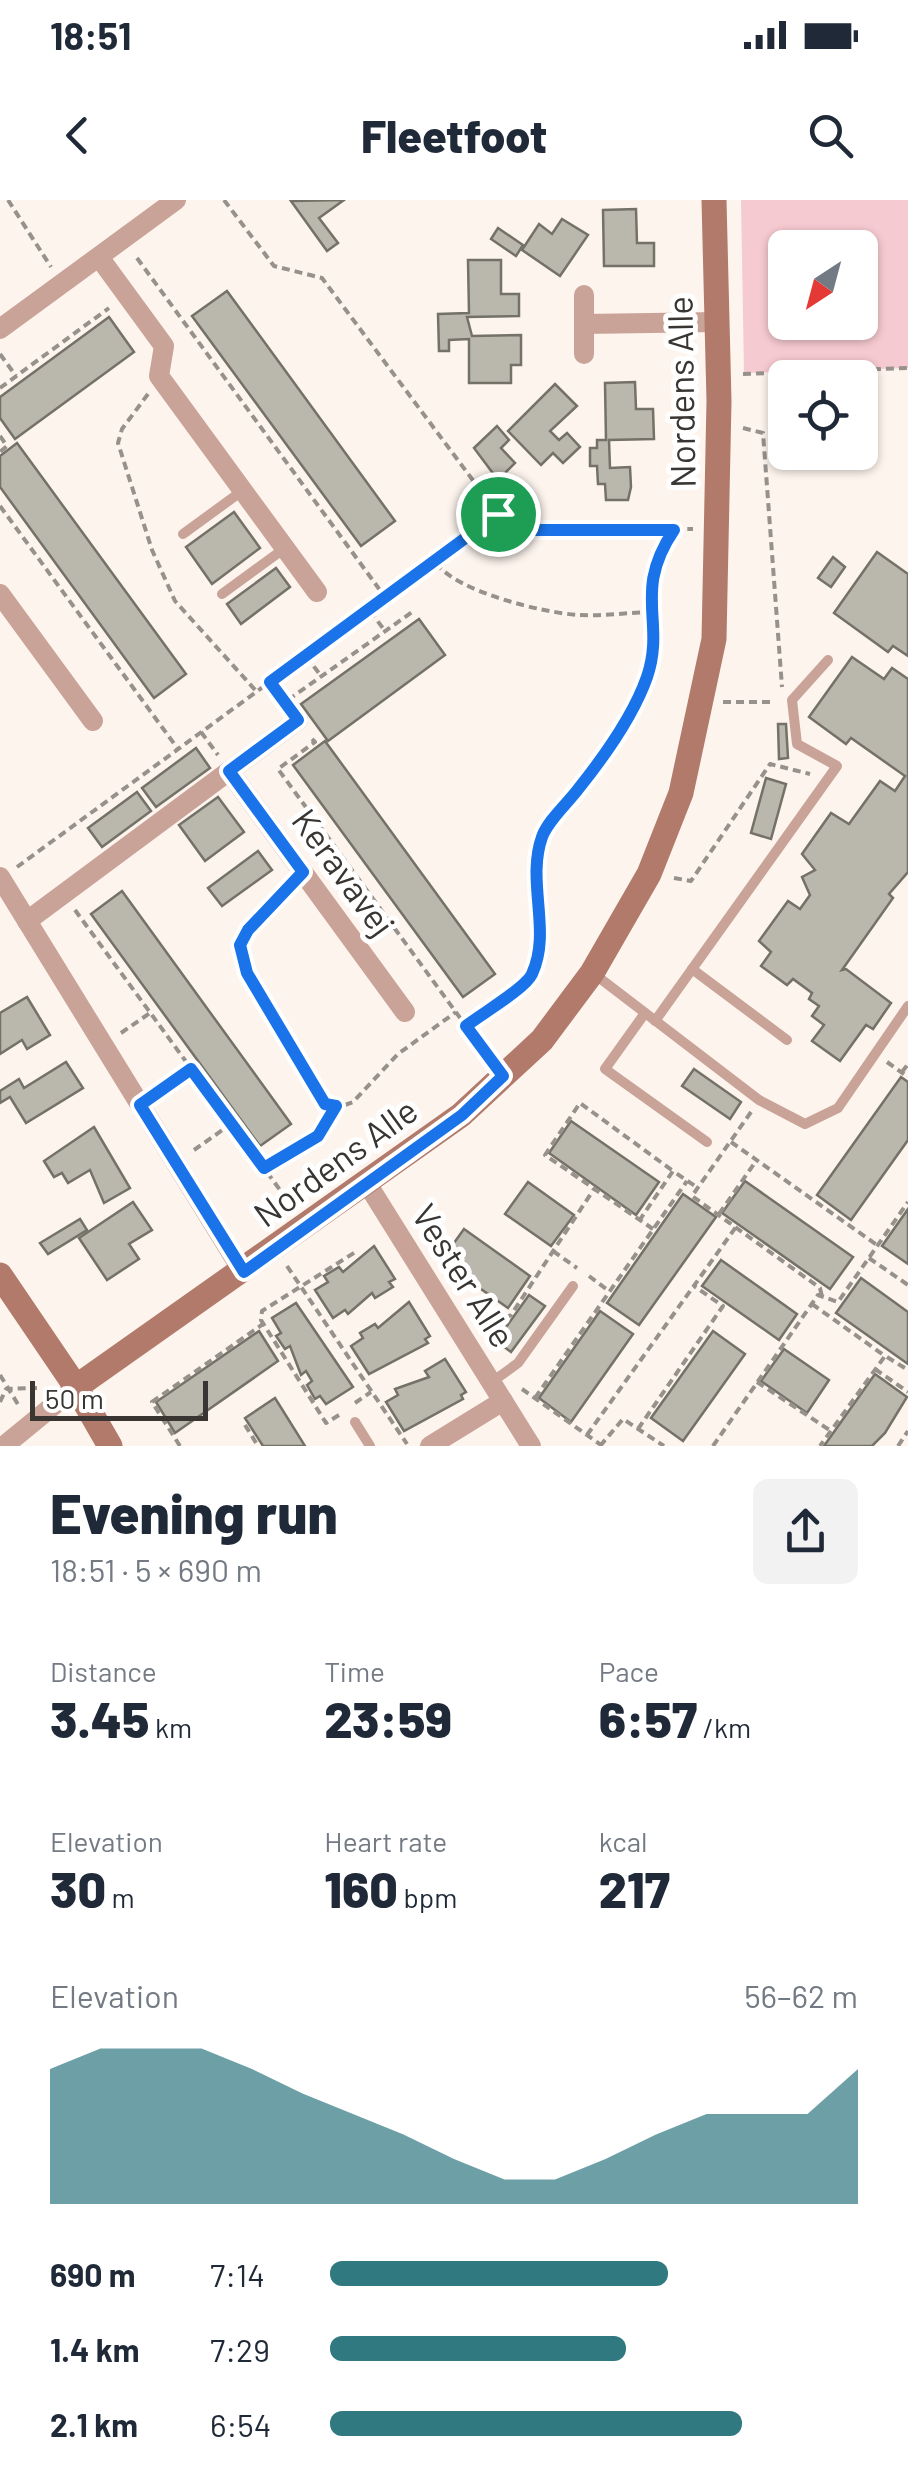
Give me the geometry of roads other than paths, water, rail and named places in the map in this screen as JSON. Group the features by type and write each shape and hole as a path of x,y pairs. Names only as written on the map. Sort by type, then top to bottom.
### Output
{"street":[{"name":"Nordens Alle","path":"76,1387 307,1228 462,1115 542,1040 592,972 649,874 681,794 714,638 719,422 714,200"},
{"path":"0,329 174,201"},
{"path":"99,257 164,346 159,376 317,592"},
{"path":"584,295 584,354"},
{"path":"584,324 717,322"},
{"path":"2,601 93,721"},
{"path":"27,921 298,720"},
{"name":"Keravavej","path":"229,771 405,1012"},
{"path":"1,878 244,1272"},
{"name":"Vester Alle","path":"368,1185 464,1340 499,1386 531,1446"},
{"path":"0,1275 76,1387 110,1446"},
{"name":"Vester Alle","path":"430,1446 499,1386"},
{"path":"4,1446 76,1387"}],"lane":[{"path":"183,534 243,491"},
{"path":"222,594 285,548"},
{"path":"707,1142 606,1069 692,970 837,766 797,744 792,700 828,660"},
{"path":"692,970 786,1040"},
{"path":"592,972 758,1100 805,1124 838,1108 906,1011"},
{"path":"499,1386 574,1286"},
{"path":"355,1422 370,1446"}]}
